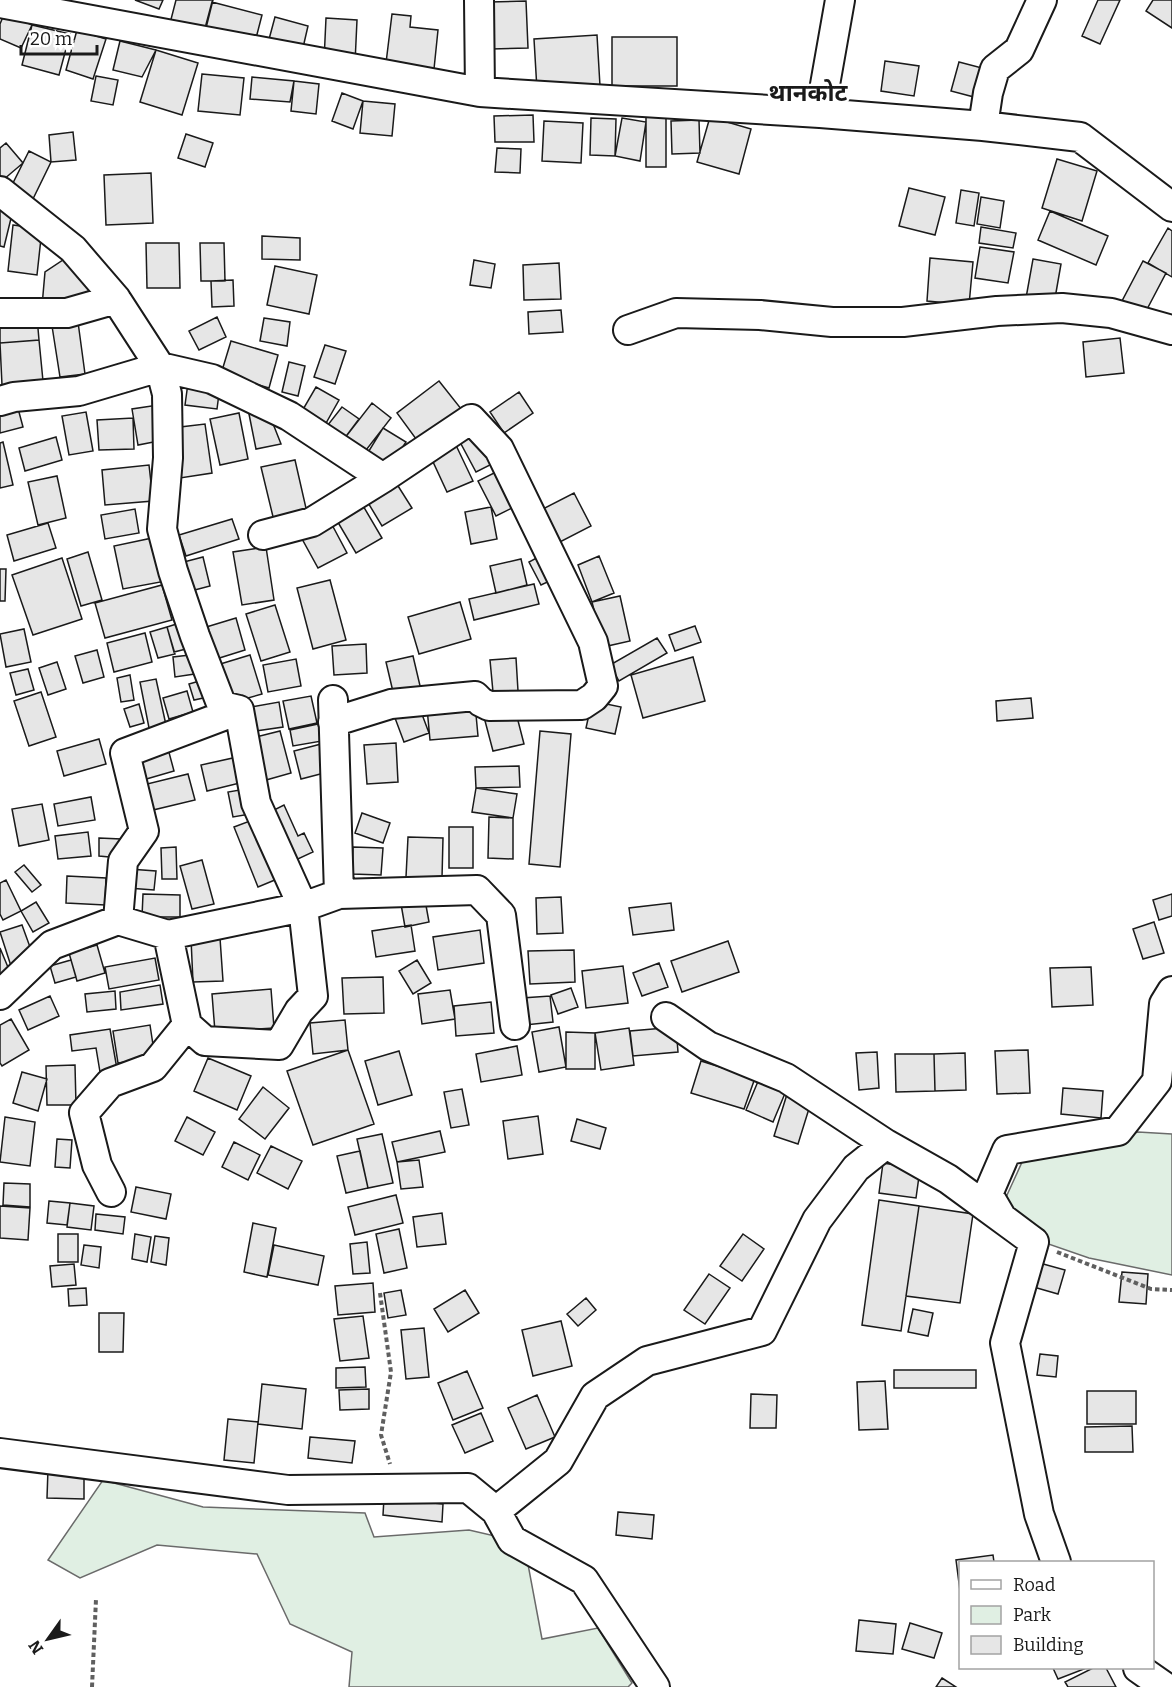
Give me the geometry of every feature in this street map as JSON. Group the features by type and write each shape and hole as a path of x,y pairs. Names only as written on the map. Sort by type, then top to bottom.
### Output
{"street":[{"path":"479,0 480,92"},
{"path":"820,113 840,0"},
{"path":"983,126 988,93 995,69 1019,50 1042,0"},
{"path":"0,3 480,92 820,113 983,126 1080,137 1172,207"},
{"path":"0,191 73,249 116,299 160,367 168,404 168,458 162,529 173,571 195,636 222,706 239,710"},
{"path":"0,313 67,313 116,299"},
{"path":"628,330 676,313 760,315 832,322 903,322 997,311 1062,308 1111,313 1172,330"},
{"path":"0,401 14,397 79,391 160,367 212,379 289,416 383,478"},
{"path":"263,535 312,522 471,419 499,449 593,642 603,686 594,697 582,705 489,706 476,696 333,711 339,894"},
{"path":"168,935 187,1026 205,1041 279,1045 299,1011 313,996 303,907 256,802 239,710"},
{"path":"118,920 123,861 144,831 125,753 239,710"},
{"path":"0,995 52,945 118,920 168,935 303,907 339,894 477,890 501,915 515,1025"},
{"path":"1034,1242 1002,1218 988,1194 1007,1150 1118,1131 1164,1081 1164,1004 1172,991"},
{"path":"666,1017 708,1046 786,1078 886,1144 948,1179 1034,1242"},
{"path":"111,1192 97,1165 84,1113 110,1083 153,1067 187,1026"},
{"path":"496,1511 558,1461 595,1396 647,1361 762,1331 817,1220 856,1168 886,1144"},
{"path":"1034,1242 1005,1343 1039,1514 1055,1561"},
{"path":"0,1453 288,1490 468,1488 496,1511 512,1540 584,1580 655,1687"},
{"path":"1139,1669 1165,1687"}],"path":[{"path":"1034,1242 1151,1289 1172,1290"},
{"path":"380,1293 391,1372 381,1435 397,1487"},
{"path":"92,1687 96,1599"}],"green space":[{"path":"1138,1132 1172,1134 1172,1275 1089,1258 1011,1231 1002,1206 1023,1160"},
{"path":"103,1480 203,1507 365,1513 374,1537 469,1530 512,1540 527,1559 542,1639 598,1628 632,1683 628,1687 349,1687 352,1652 290,1624 257,1554 157,1545 80,1578 48,1560"}],"building":[{"path":"135,0 163,0 159,9"},
{"path":"176,0 213,0 203,40 168,31"},
{"path":"1098,0 1120,0 1100,44 1082,36"},
{"path":"1153,0 1172,0 1172,28 1146,11"},
{"path":"526,1 528,48 491,49 489,2"},
{"path":"212,2 262,15 254,46 204,32"},
{"path":"5,12 32,25 21,48 0,39 0,24"},
{"path":"392,14 411,16 410,27 438,30 434,69 386,63"},
{"path":"275,17 308,26 302,52 268,43"},
{"path":"326,18 357,20 355,63 324,61"},
{"path":"32,25 70,34 59,75 22,65"},
{"path":"77,30 106,39 93,79 66,70"},
{"path":"597,35 600,86 537,90 534,39"},
{"path":"612,37 677,37 677,86 612,86"},
{"path":"120,41 156,50 142,77 113,70"},
{"path":"156,50 198,63 182,115 140,102"},
{"path":"885,61 919,66 914,96 881,91"},
{"path":"959,62 982,68 974,97 951,91"},
{"path":"202,74 244,78 240,115 198,111"},
{"path":"96,76 118,80 113,105 91,101"},
{"path":"252,77 294,81 290,102 250,99"},
{"path":"294,81 319,84 316,114 291,111"},
{"path":"342,93 363,101 353,129 332,121"},
{"path":"363,101 395,104 392,136 360,133"},
{"path":"533,115 534,142 495,142 494,116"},
{"path":"646,117 666,117 666,167 646,167"},
{"path":"710,117 751,129 739,174 697,162"},
{"path":"591,118 616,119 615,156 590,155"},
{"path":"622,118 646,122 640,161 615,156"},
{"path":"699,120 700,153 672,154 671,121"},
{"path":"544,121 583,123 581,163 542,161"},
{"path":"73,132 76,160 51,162 49,135"},
{"path":"186,134 213,143 205,167 178,158"},
{"path":"6,143 23,163 3,180 0,176 0,148"},
{"path":"497,148 521,149 520,173 495,172"},
{"path":"29,151 51,162 30,205 8,193"},
{"path":"1057,159 1097,171 1082,221 1042,208"},
{"path":"151,173 153,223 106,225 104,175"},
{"path":"909,188 945,197 935,235 899,226"},
{"path":"961,190 979,193 974,226 956,223"},
{"path":"981,197 1004,201 1000,228 977,224"},
{"path":"0,202 14,206 4,247 0,246"},
{"path":"1050,211 1108,236 1096,265 1038,240"},
{"path":"13,225 42,229 37,275 8,271"},
{"path":"981,227 1016,233 1013,248 979,243"},
{"path":"1168,228 1172,231 1172,277 1148,263"},
{"path":"262,236 300,238 300,260 262,259"},
{"path":"146,243 179,243 180,288 147,288"},
{"path":"200,243 224,243 225,281 201,281"},
{"path":"980,247 1014,252 1008,283 975,278"},
{"path":"66,258 98,298 42,306 45,272"},
{"path":"930,258 973,262 969,305 927,301"},
{"path":"1033,259 1061,264 1054,304 1026,298"},
{"path":"474,260 495,264 491,288 470,285"},
{"path":"1143,261 1166,273 1145,313 1122,301"},
{"path":"559,263 561,299 524,300 523,265"},
{"path":"275,266 317,275 309,314 267,305"},
{"path":"233,280 234,306 212,307 211,281"},
{"path":"561,310 563,332 529,334 528,312"},
{"path":"37,317 39,340 0,343 0,320"},
{"path":"217,317 226,337 199,350 189,331"},
{"path":"264,318 290,322 287,346 260,341"},
{"path":"78,322 85,374 60,377 52,326"},
{"path":"1120,338 1124,373 1086,377 1083,342"},
{"path":"39,340 43,381 2,385 0,343"},
{"path":"231,341 278,355 269,388 221,374"},
{"path":"325,345 346,351 335,384 314,377"},
{"path":"289,362 305,366 298,396 282,392"},
{"path":"439,381 462,410 419,443 397,413"},
{"path":"188,383 220,386 217,409 185,405"},
{"path":"316,387 339,400 321,432 298,418"},
{"path":"519,392 533,413 504,433 490,412"},
{"path":"16,401 23,427 0,433 0,406"},
{"path":"372,403 391,418 363,454 344,439"},
{"path":"158,405 164,440 138,445 132,409"},
{"path":"342,407 359,419 344,439 327,426"},
{"path":"268,411 281,444 256,449 249,414"},
{"path":"86,412 93,451 69,455 62,416"},
{"path":"239,413 248,459 220,465 210,419"},
{"path":"133,418 134,449 99,450 97,420"},
{"path":"205,424 212,473 180,478 172,428"},
{"path":"383,428 406,442 389,468 367,454"},
{"path":"476,434 492,464 476,472 460,442"},
{"path":"56,437 62,460 25,471 19,448"},
{"path":"453,439 473,481 447,492 428,451"},
{"path":"3,442 13,485 0,488 0,443"},
{"path":"295,460 308,517 275,525 261,467"},
{"path":"149,465 153,501 105,505 102,470"},
{"path":"498,471 516,506 496,516 478,481"},
{"path":"57,476 66,518 38,525 28,482"},
{"path":"393,478 412,508 382,526 364,496"},
{"path":"574,493 591,526 556,544 539,511"},
{"path":"362,504 382,538 356,553 336,519"},
{"path":"491,507 497,539 471,544 465,512"},
{"path":"135,509 139,533 105,539 101,515"},
{"path":"232,519 239,539 186,556 179,535"},
{"path":"330,521 347,553 318,568 301,537"},
{"path":"48,523 56,548 14,561 7,535"},
{"path":"157,537 166,581 123,589 114,546"},
{"path":"266,547 274,600 242,605 233,552"},
{"path":"88,552 102,600 81,606 67,559"},
{"path":"542,555 554,579 541,585 529,562"},
{"path":"599,556 614,593 592,602 578,565"},
{"path":"203,557 210,586 187,592 180,563"},
{"path":"62,558 82,619 33,635 12,575"},
{"path":"521,559 527,585 496,593 490,566"},
{"path":"0,569 6,569 5,601 0,601"},
{"path":"330,580 346,640 313,649 297,588"},
{"path":"534,584 539,604 474,620 469,599"},
{"path":"162,585 172,620 105,638 95,603"},
{"path":"620,596 630,641 603,647 592,602"},
{"path":"460,602 471,639 419,654 408,617"},
{"path":"275,605 290,652 261,661 246,614"},
{"path":"236,618 245,650 213,660 203,628"},
{"path":"186,621 194,647 174,652 167,627"},
{"path":"695,626 701,642 675,651 669,635"},
{"path":"167,627 175,654 158,658 150,632"},
{"path":"24,629 31,662 6,667 0,634"},
{"path":"145,633 152,662 114,672 107,643"},
{"path":"657,638 667,653 619,681 610,665"},
{"path":"366,644 367,673 334,675 332,646"},
{"path":"97,650 104,677 83,683 75,656"},
{"path":"198,654 201,673 175,677 173,657"},
{"path":"250,655 262,694 230,703 217,665"},
{"path":"413,656 421,690 394,696 386,662"},
{"path":"693,657 705,701 643,718 631,675"},
{"path":"516,658 518,691 493,692 490,660"},
{"path":"296,659 301,686 268,692 263,665"},
{"path":"57,662 66,689 48,695 39,668"},
{"path":"28,669 34,690 16,695 10,673"},
{"path":"130,675 134,700 121,702 117,678"},
{"path":"156,679 166,725 149,728 140,682"},
{"path":"203,680 208,697 194,700 189,684"},
{"path":"187,691 193,712 169,719 163,698"},
{"path":"41,692 56,737 29,746 14,701"},
{"path":"311,696 317,723 289,729 283,701"},
{"path":"1031,698 1033,718 997,721 996,701"},
{"path":"592,701 621,707 615,734 586,728"},
{"path":"279,702 283,727 249,732 245,708"},
{"path":"139,704 144,723 130,727 124,709"},
{"path":"475,704 478,736 430,740 427,708"},
{"path":"420,709 429,733 404,742 395,718"},
{"path":"515,709 524,744 493,751 484,717"},
{"path":"318,724 322,741 293,746 290,730"},
{"path":"280,731 291,773 259,782 248,739"},
{"path":"540,731 571,734 560,867 529,864"},
{"path":"99,739 106,764 64,776 57,751"},
{"path":"325,743 332,771 301,779 294,751"},
{"path":"396,743 398,782 367,784 364,745"},
{"path":"167,745 174,771 136,782 129,756"},
{"path":"242,756 248,781 207,791 201,765"},
{"path":"519,766 520,787 476,788 475,767"},
{"path":"188,774 195,800 153,810 147,784"},
{"path":"251,788 256,813 233,817 228,792"},
{"path":"476,788 517,794 513,818 472,812"},
{"path":"91,797 95,820 58,826 54,804"},
{"path":"42,804 49,840 19,846 12,809"},
{"path":"284,805 298,836 304,833 313,852 287,864 264,815"},
{"path":"362,813 390,823 383,843 355,833"},
{"path":"489,817 513,818 513,859 488,858"},
{"path":"258,818 282,877 258,887 234,827"},
{"path":"449,827 473,827 473,868 449,868"},
{"path":"88,832 91,856 58,859 55,836"},
{"path":"408,837 443,838 442,878 406,877"},
{"path":"99,838 121,839 120,858 99,856"},
{"path":"176,847 177,879 162,879 161,848"},
{"path":"353,847 383,848 381,875 352,874"},
{"path":"202,860 214,904 192,909 180,866"},
{"path":"24,865 41,885 32,892 15,872"},
{"path":"129,869 156,871 154,890 128,888"},
{"path":"67,876 106,878 105,905 66,903"},
{"path":"6,880 21,911 3,920 0,914 0,883"},
{"path":"143,894 180,895 180,917 142,917"},
{"path":"1172,894 1172,916 1159,920 1153,900"},
{"path":"561,897 563,933 537,934 536,898"},
{"path":"425,900 429,922 405,927 401,904"},
{"path":"36,902 49,923 33,932 21,911"},
{"path":"671,903 674,930 633,935 629,908"},
{"path":"1154,922 1164,953 1143,959 1133,929"},
{"path":"22,925 34,958 11,966 0,932"},
{"path":"411,925 415,951 376,957 372,931"},
{"path":"480,930 484,963 438,970 433,937"},
{"path":"220,938 223,981 193,982 191,939"},
{"path":"728,941 739,972 682,992 671,961"},
{"path":"97,945 105,973 77,981 69,953"},
{"path":"0,948 10,972 0,976"},
{"path":"574,950 575,982 530,984 528,951"},
{"path":"155,958 159,980 109,989 105,967"},
{"path":"71,960 76,977 55,983 50,966"},
{"path":"417,960 431,983 413,994 399,971"},
{"path":"659,963 668,987 642,996 633,973"},
{"path":"623,966 628,1003 586,1008 582,971"},
{"path":"1091,967 1093,1005 1052,1007 1050,968"},
{"path":"383,977 384,1013 344,1014 342,978"},
{"path":"160,985 163,1004 121,1010 120,992"},
{"path":"571,988 578,1007 558,1014 551,995"},
{"path":"271,989 274,1028 215,1032 212,994"},
{"path":"450,990 455,1019 422,1024 418,994"},
{"path":"115,991 116,1009 87,1012 85,994"},
{"path":"50,996 59,1016 28,1030 19,1010"},
{"path":"550,996 553,1022 525,1025 522,998"},
{"path":"491,1002 494,1033 456,1036 454,1006"},
{"path":"11,1019 29,1050 2,1066 0,1063 0,1025"},
{"path":"345,1020 348,1050 313,1054 310,1023"},
{"path":"150,1025 155,1058 118,1063 113,1031"},
{"path":"559,1027 566,1067 539,1072 532,1032"},
{"path":"676,1027 678,1052 633,1056 630,1031"},
{"path":"629,1028 634,1065 601,1070 595,1033"},
{"path":"110,1029 117,1069 100,1072 96,1048 72,1051 70,1035"},
{"path":"566,1032 595,1033 595,1069 566,1069"},
{"path":"517,1046 522,1075 481,1082 476,1054"},
{"path":"348,1050 374,1124 313,1145 287,1071"},
{"path":"1028,1050 1030,1093 997,1094 995,1051"},
{"path":"399,1051 412,1095 378,1105 365,1061"},
{"path":"877,1052 879,1088 859,1090 856,1053"},
{"path":"965,1053 966,1090 935,1091 934,1054"},
{"path":"895,1054 934,1054 935,1091 896,1092"},
{"path":"208,1058 251,1076 237,1110 194,1091"},
{"path":"701,1061 755,1078 744,1109 691,1093"},
{"path":"75,1065 76,1105 47,1105 46,1066"},
{"path":"22,1072 47,1079 38,1111 13,1103"},
{"path":"759,1079 786,1091 773,1122 746,1110"},
{"path":"263,1087 289,1108 265,1139 239,1119"},
{"path":"1063,1088 1103,1091 1101,1118 1061,1114"},
{"path":"462,1089 469,1125 451,1128 444,1092"},
{"path":"788,1091 812,1099 798,1144 774,1136"},
{"path":"538,1116 543,1154 508,1159 503,1121"},
{"path":"5,1117 35,1122 30,1166 0,1162"},
{"path":"187,1117 215,1132 203,1155 175,1141"},
{"path":"577,1119 606,1128 600,1149 571,1141"},
{"path":"440,1131 445,1152 397,1162 392,1142"},
{"path":"382,1134 393,1183 368,1188 357,1139"},
{"path":"57,1139 72,1140 70,1168 55,1167"},
{"path":"234,1142 260,1155 248,1180 222,1167"},
{"path":"271,1146 302,1161 288,1189 257,1173"},
{"path":"360,1151 368,1188 346,1193 337,1156"},
{"path":"419,1160 423,1187 401,1189 397,1162"},
{"path":"883,1163 920,1169 916,1198 879,1193"},
{"path":"4,1183 30,1184 30,1207 3,1205"},
{"path":"136,1187 171,1194 166,1219 131,1212"},
{"path":"396,1195 403,1223 355,1235 348,1207"},
{"path":"879,1200 919,1206 901,1331 862,1325"},
{"path":"49,1201 70,1203 67,1225 47,1223"},
{"path":"70,1203 94,1206 91,1230 67,1227"},
{"path":"0,1206 30,1208 28,1240 0,1238"},
{"path":"919,1206 973,1214 960,1303 906,1296"},
{"path":"442,1213 446,1244 417,1247 413,1217"},
{"path":"96,1214 125,1217 123,1234 95,1230"},
{"path":"253,1223 276,1228 267,1277 244,1272"},
{"path":"399,1229 407,1268 384,1273 376,1234"},
{"path":"58,1234 78,1234 78,1262 58,1262"},
{"path":"135,1234 151,1237 147,1262 132,1259"},
{"path":"743,1234 764,1249 742,1281 720,1266"},
{"path":"155,1236 169,1238 166,1265 151,1262"},
{"path":"367,1242 370,1273 353,1274 350,1244"},
{"path":"84,1245 101,1247 99,1268 81,1265"},
{"path":"274,1245 324,1256 318,1285 268,1275"},
{"path":"1036,1262 1065,1270 1058,1294 1030,1286"},
{"path":"74,1264 76,1285 52,1287 50,1266"},
{"path":"1122,1272 1148,1274 1146,1304 1119,1302"},
{"path":"709,1274 730,1288 705,1324 684,1310"},
{"path":"373,1283 375,1312 338,1315 335,1286"},
{"path":"86,1288 87,1305 69,1306 68,1289"},
{"path":"401,1290 406,1315 388,1318 384,1293"},
{"path":"465,1290 479,1313 448,1332 434,1309"},
{"path":"586,1298 596,1310 578,1326 567,1314"},
{"path":"913,1309 933,1313 928,1336 908,1332"},
{"path":"99,1313 124,1313 123,1352 99,1352"},
{"path":"363,1316 369,1358 340,1361 334,1319"},
{"path":"561,1321 572,1366 533,1376 522,1330"},
{"path":"424,1328 429,1377 406,1379 401,1330"},
{"path":"1040,1354 1058,1356 1056,1377 1037,1375"},
{"path":"365,1367 366,1387 336,1388 336,1368"},
{"path":"894,1370 976,1370 976,1388 894,1388"},
{"path":"467,1371 483,1408 453,1420 438,1383"},
{"path":"885,1381 888,1429 859,1430 857,1382"},
{"path":"262,1384 306,1389 302,1429 258,1424"},
{"path":"369,1389 369,1409 340,1410 339,1390"},
{"path":"1087,1391 1136,1391 1136,1424 1087,1424"},
{"path":"751,1394 777,1395 776,1428 750,1428"},
{"path":"537,1395 555,1437 526,1449 508,1408"},
{"path":"481,1413 493,1441 465,1453 452,1425"},
{"path":"228,1419 258,1422 254,1463 224,1460"},
{"path":"1132,1426 1133,1452 1085,1452 1085,1427"},
{"path":"310,1437 355,1441 352,1463 308,1458"},
{"path":"48,1469 84,1470 84,1499 47,1498"},
{"path":"384,1498 443,1504 442,1522 383,1515"},
{"path":"618,1512 654,1515 652,1539 616,1535"},
{"path":"993,1555 994,1561 959,1561 959,1583 956,1560"},
{"path":"859,1620 896,1624 893,1654 856,1651"},
{"path":"910,1623 942,1633 934,1658 902,1649"},
{"path":"1053,1669 1084,1669 1058,1679"},
{"path":"1091,1669 1107,1669 1116,1687 1068,1687 1065,1682"},
{"path":"942,1678 956,1687 936,1687"}],"district":[{"name":"थानकोट","path":"808,93"}]}
